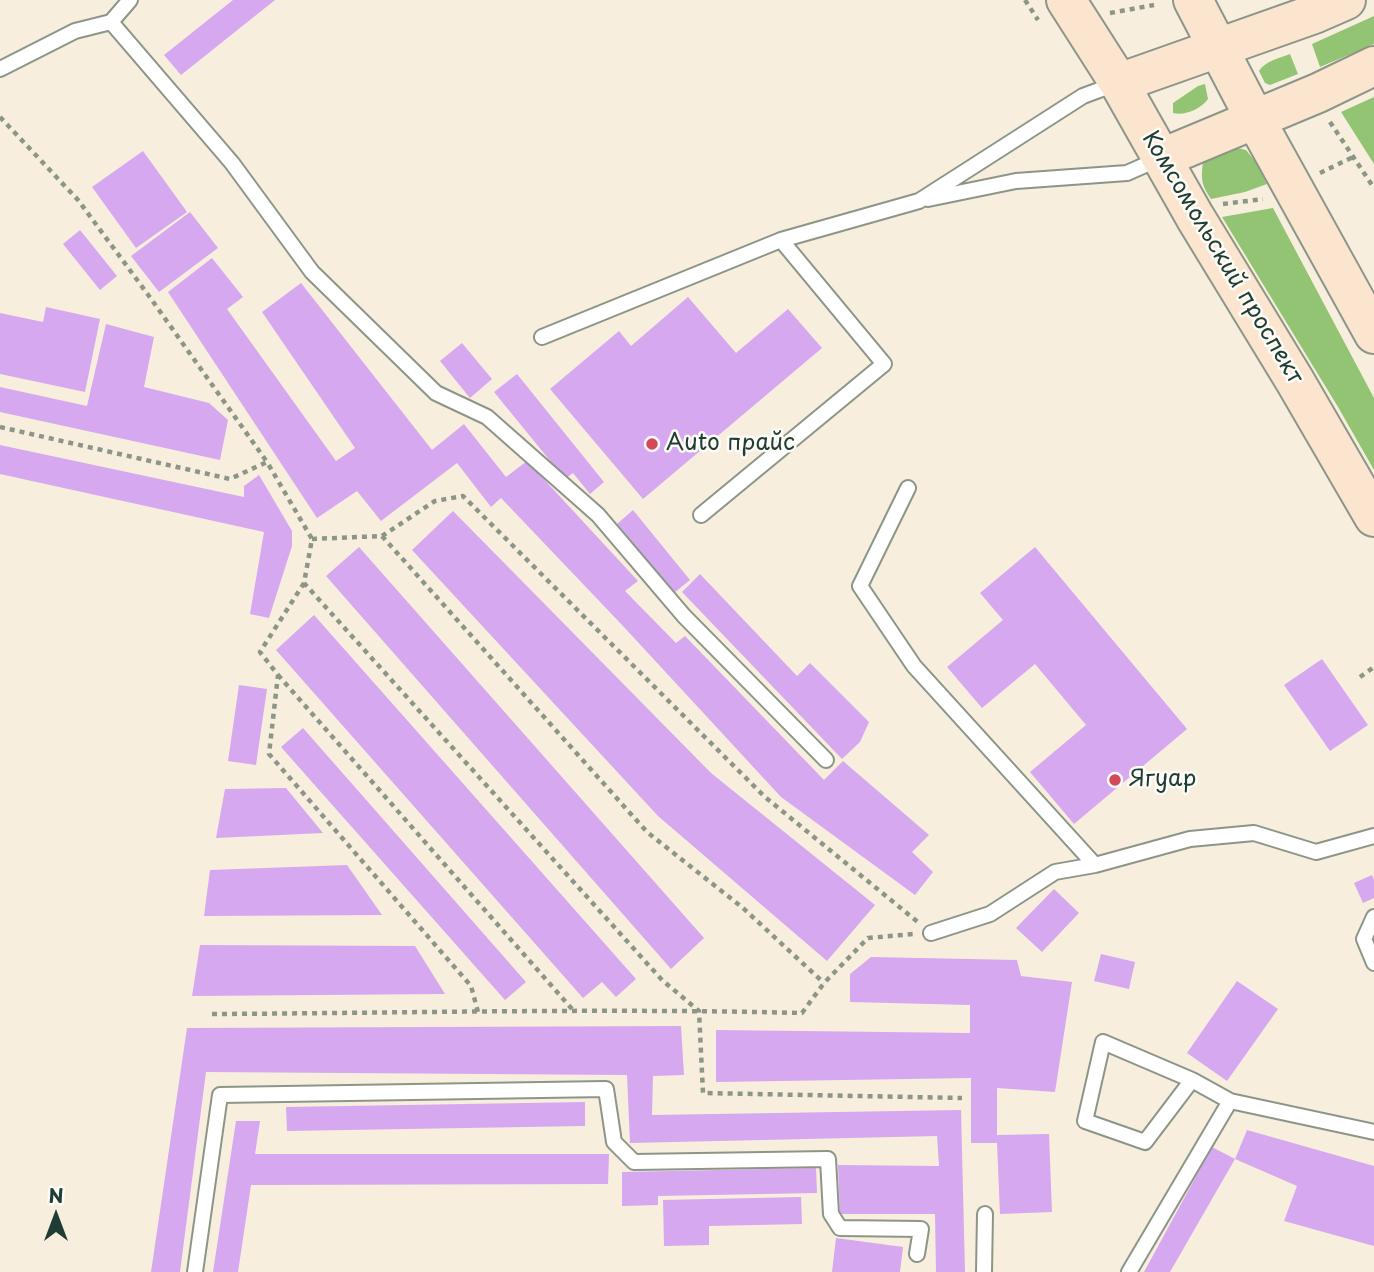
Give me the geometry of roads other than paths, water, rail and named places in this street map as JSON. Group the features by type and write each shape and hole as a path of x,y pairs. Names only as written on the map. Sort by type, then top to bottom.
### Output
{"main road":[{"name":"Комсомольский проспект","path":"1066,0 1119,83 1195,217 1374,517"},
{"path":"1193,0 1255,119 1374,334"},
{"path":"1119,83 1314,14 1346,0"},
{"path":"1163,158 1318,93 1374,66"}],"lane":[{"path":"0,69 75,31 111,22 130,0"},
{"path":"111,22 232,163 312,272 436,393 487,417 598,515 684,616 826,760"},
{"path":"919,201 1083,96 1119,83"},
{"path":"542,337 781,240 919,201 1017,181 1127,173 1163,158"},
{"path":"701,515 884,364 781,240"},
{"path":"908,488 860,586 914,666 1095,865"},
{"path":"931,933 990,914 1055,872 1095,865 1190,839 1254,833 1316,852 1374,836"},
{"path":"1374,917 1364,939 1374,963"},
{"path":"1192,1080 1145,1142 1085,1121 1103,1042 1192,1080 1230,1101 1374,1132"},
{"path":"195,1272 220,1095 606,1088 614,1142 634,1162 828,1158 831,1214 839,1228 920,1230 917,1254"},
{"path":"1129,1272 1230,1101"},
{"path":"984,1272 985,1214"}],"place":[{"name":"Auto прайс","path":"652,444"},
{"name":"Ягуар","path":"1115,780"}]}
